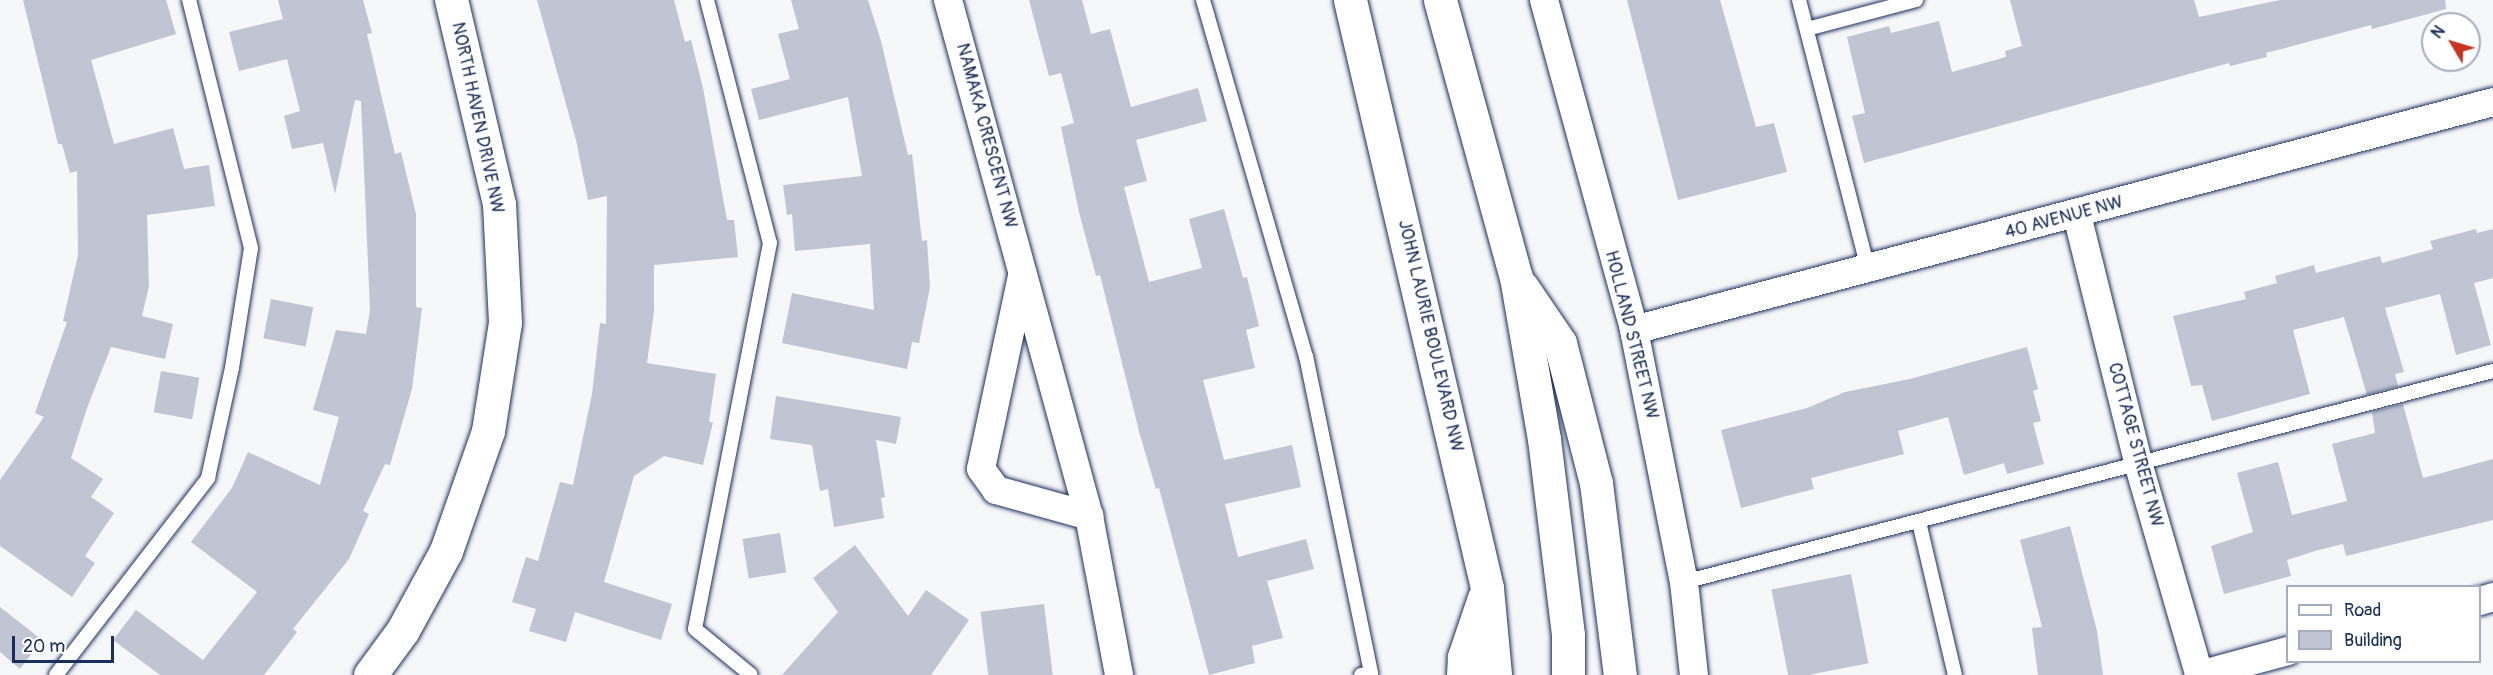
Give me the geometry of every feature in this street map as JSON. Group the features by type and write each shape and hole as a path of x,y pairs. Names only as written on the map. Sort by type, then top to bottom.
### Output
{"main road":[{"name":"NORTH HAVEN DRIVE NW","path":"370,675 403,630 446,551 488,431 505,322 499,204 451,0"},
{"name":"JOHN LAURIE BOULEVARD NW","path":"1350,0 1487,588 1496,675"},
{"path":"1440,0 1516,277 1544,439 1568,636 1568,675"},
{"path":"1516,277 1560,343 1596,483 1620,675"},
{"path":"1463,675 1464,657 1487,588"}],"street":[{"name":"NAMAKA CRESCENT NW","path":"948,0 1089,516 1119,675"},
{"name":"HOLLAND STREET NW","path":"1544,0 1634,330 1684,582 1694,675"},
{"name":"40 AVENUE NW","path":"1634,330 2077,215 2493,102"},
{"name":"COTTAGE STREET NW","path":"2077,215 2139,465 2199,674"},
{"name":"NAMAKA CRESCENT NW","path":"1023,272 981,469 996,490 1089,516"},
{"path":"2199,674 2286,652"}],"lane":[{"path":"56,675 208,478 232,368 251,248 189,0"},
{"path":"707,0 770,243 695,629 751,675"},
{"path":"1203,0 1306,356 1368,674"},
{"path":"1799,0 1868,269"},
{"path":"1807,29 1916,0"},
{"path":"1684,582 2493,371"},
{"path":"1919,522 1955,675"}],"building":[{"path":"23,0 166,0 176,34 91,60 114,144 173,128 184,169 209,165 215,206 147,215 149,286 142,316 173,324 165,359 111,347 87,408 71,458 103,479 91,497 114,513 85,556 95,563 72,597 0,546 0,480 44,417 35,413 67,322 63,321 78,255 77,171 70,173 62,144 58,144"},
{"path":"278,0 363,0 372,33 367,34 395,154 401,152 416,214 416,307 422,308 412,389 390,465 385,464 363,511 369,514 349,559 293,629 297,632 264,675 160,675 113,640 136,610 203,660 257,592 191,542 232,488 248,452 320,485 339,417 313,410 336,330 366,334 370,310 361,101 355,100 335,194 323,143 292,149 284,116 300,111 287,59 239,71 229,32 283,19"},
{"path":"537,0 674,0 685,42 691,40 703,88 727,220 734,220 738,257 654,265 654,311 647,363 716,374 709,422 713,422 703,465 664,456 634,476 604,582 672,604 661,640 575,612 566,642 529,631 536,609 512,602 526,557 538,561 560,482 573,485 592,394 600,323 606,324 607,196 588,200 576,140"},
{"path":"791,0 868,0 881,41 908,155 912,154 922,241 927,240 930,287 919,343 912,342 907,369 782,343 792,293 874,310 870,244 795,251 792,214 787,215 783,185 862,176 848,97 759,120 751,89 790,79 778,34 799,29"},
{"path":"1029,0 1082,0 1091,34 1110,29 1131,107 1198,88 1207,121 1136,140 1147,181 1124,187 1149,282 1202,268 1189,219 1224,209 1243,278 1247,277 1259,326 1246,330 1255,368 1203,380 1224,460 1292,445 1301,487 1225,504 1238,557 1306,539 1314,569 1267,581 1283,638 1252,646 1255,663 1209,675 1159,488 1156,489 1140,435 1100,275 1096,276 1079,212 1061,127 1074,123 1061,73 1049,76"},
{"path":"1627,0 1720,0 1756,127 1774,123 1787,172 1678,200"},
{"path":"2010,0 2194,0 2199,17 2280,0 2445,0 2446,9 2421,12 2421,16 2372,29 2371,25 2266,53 2267,57 2230,66 2229,63 1864,163 1852,116 1865,113 1847,37 1889,26 1891,33 1939,21 1952,72 2006,57 2005,51 2022,46"},
{"path":"2476,229 2477,233 2493,229 2493,278 2474,283 2491,345 2456,355 2440,294 2385,308 2404,372 2395,374 2398,386 2367,395 2344,317 2293,330 2310,394 2212,421 2202,385 2191,386 2173,316 2246,299 2244,292 2277,283 2275,276 2314,265 2316,273 2380,256 2382,263 2433,249 2430,241"},
{"path":"271,299 313,307 306,346 263,338"},
{"path":"2027,347 2038,389 2033,391 2041,421 2033,423 2044,464 2007,474 2004,463 1964,475 1948,417 1898,431 1904,454 1811,478 1814,489 1741,508 1721,430 1807,408 1845,392 1910,379"},
{"path":"161,371 199,378 192,419 154,412"},
{"path":"776,396 901,417 896,444 876,440 885,497 881,498 884,518 834,527 828,489 820,491 812,445 770,439"},
{"path":"2403,404 2423,478 2493,459 2493,520 2346,556 2343,544 2315,551 2287,560 2291,576 2224,594 2211,546 2253,532 2237,473 2278,462 2292,515 2347,501 2332,444 2375,433 2372,412"},
{"path":"2070,526 2097,631 2103,675 2038,675 2032,628 2042,627 2020,540"},
{"path":"780,533 786,573 749,578 742,539"},
{"path":"855,545 908,616 926,590 969,620 931,675 782,675 838,612 813,578"},
{"path":"1851,574 1868,663 1808,675 1788,675 1771,589"},
{"path":"1044,604 1053,675 988,675 980,612"},
{"path":"0,607 42,640 20,669 0,652"}]}
